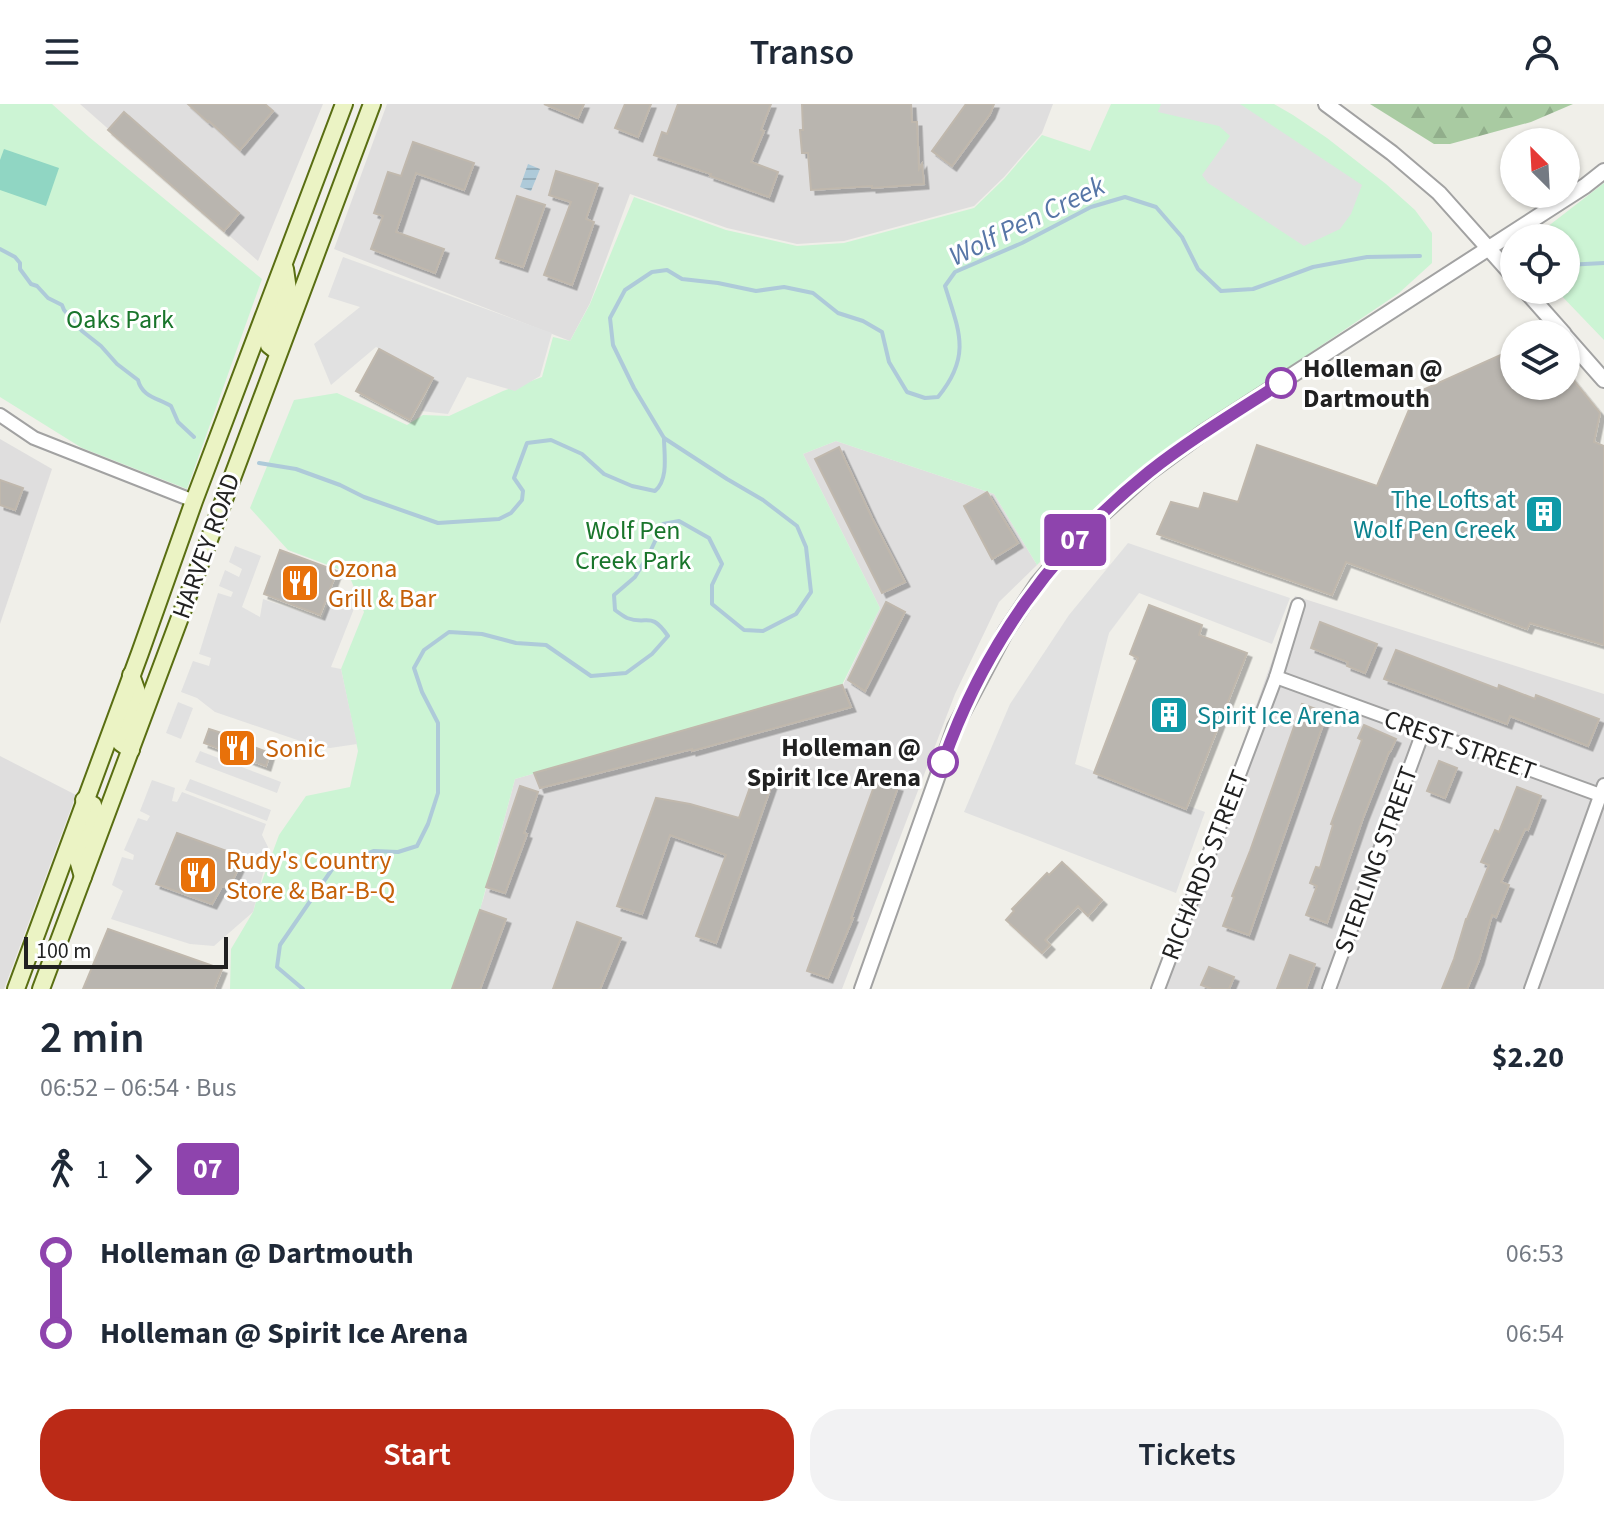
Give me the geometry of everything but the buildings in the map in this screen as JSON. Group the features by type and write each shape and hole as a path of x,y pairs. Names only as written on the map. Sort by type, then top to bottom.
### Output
{"main road":[{"name":"HARVEY ROAD","path":"16,989 194,501 344,104"},
{"name":"HARVEY ROAD","path":"41,989 369,107"},
{"path":"278,352 269,345 288,290 285,264"},
{"path":"131,675 137,692 121,736 121,743 131,750"},
{"path":"83,877 77,856 94,812 93,805 84,800"}],"street":[{"path":"1326,104 1439,193 1500,261"},
{"path":"862,989 955,727 1006,631 1038,583 1077,537 1159,465 1204,432 1604,171"},
{"path":"1537,304 1552,320"},
{"path":"1580,352 1604,380"},
{"path":"0,415 34,438 194,501"},
{"name":"RICHARDS STREET","path":"1158,989 1276,677 1298,605"},
{"name":"CREST STREET","path":"1276,677 1423,732 1602,790"},
{"name":"STERLING STREET","path":"1329,989 1423,732"},
{"path":"1531,989 1602,790"}],"shaded area":[{"path":"80,104 323,104 258,261"},
{"path":"387,104 1053,104 1042,133 974,206 844,241 797,244 727,228 630,194 590,303 570,341 334,249"},
{"path":"1161,104 1240,104 1362,185 1351,214 1340,229 1304,246 1208,183 1202,175 1230,136 1219,126 1158,112"},
{"path":"343,257 552,333 540,376 515,391 467,377 448,414 421,411 433,378 376,347 331,385 314,344 360,307 328,297"},
{"path":"0,439 52,469 0,624"},
{"path":"836,441 994,494 1037,565 999,602 955,694 842,989 452,989 483,900 515,779 843,685 880,608 803,454"},
{"path":"1128,543 1290,598 1272,644 1139,593 1109,633 1075,764 1205,812 1176,893 964,812 1010,704 1069,615"},
{"path":"235,546 261,556 242,607 260,617 263,599 322,619 332,594 357,601 331,667 341,669 357,744 330,748 315,746 215,712 197,698 181,692 193,661 209,666 211,658 199,654 218,593 231,597 233,592 219,586 225,570 239,577 242,569 229,562"},
{"path":"1295,596 1604,694 1604,989 1155,989"},
{"path":"178,702 193,708 181,739 166,733"},
{"path":"200,751 281,782 277,793 195,762"},
{"path":"0,756 76,795 4,989 0,989"},
{"path":"190,779 271,810 267,821 185,790"},
{"path":"152,780 175,788 172,801 177,802 182,792 266,824 262,835 268,847 266,862 253,912 214,946 190,944 111,919 123,891 112,885 122,857 133,860 134,855 124,850 138,818 147,821 150,816 140,811"}],"green space":[{"name":"Oaks Park","path":"0,104 52,104 262,279 187,489 82,448 0,397"},
{"name":"Wolf Pen Creek Park","path":"1111,104 1274,104 1327,138 1415,210 1432,233 1432,263 1399,293 1156,457 1090,512 1037,565 994,494 836,441 803,454 880,608 842,685 515,779 480,910 452,989 230,989 231,949 253,912 279,835 306,796 350,787 358,751 341,669 364,612 349,575 288,550 250,508 294,400 337,393 407,425 423,415 449,416 542,377 553,337 570,341 590,304 634,197 726,230 797,246 844,243 974,208 1042,135 1090,151"},
{"path":"1370,104 1573,104 1531,122 1450,144 1434,144"},
{"path":"4,149 59,168 46,206 0,190 0,160"},
{"path":"1604,183 1604,340 1569,304 1580,304 1580,224 1551,224 1572,208 1580,208 1580,202"}],"water":[{"path":"528,164 540,169 531,191 520,187"}],"waterway":[{"name":"Wolf Pen Creek","path":"303,989 277,967 280,945 335,865 374,851 398,852 417,846 428,824 438,793 438,723 414,668 424,650 449,632 482,634 516,643 546,645 591,676 626,673 652,654 668,636 653,621 627,618 615,610 614,595 635,577 663,524 679,521 709,538 722,564 712,585 712,604 744,630 763,631 796,614 811,592 806,547 797,526 763,500 664,438 634,388 613,345 610,318 625,290 652,272 667,270 682,279 756,291 784,287 813,293 838,313 863,321 882,332 889,362 907,392 925,398 938,397 949,382 959,356 958,330 945,286 955,272 1022,243 1091,207 1125,197 1156,207 1182,237 1198,269 1221,291 1253,289 1313,267 1367,257 1420,256"},
{"path":"0,249 15,257 31,284 62,305 82,331 138,380 147,394 171,406 178,422 194,437"},
{"name":"Wolf Pen Creek","path":"1580,264 1604,263"},
{"path":"259,463 296,469 438,523 499,519 511,513 522,500 523,491 514,478 527,443 551,440 582,454 604,474 632,486 655,491 664,473 664,438"}],"bus line":[{"name":"07","path":"943,762 955,727 1006,631 1038,583 1077,537 1147,474 1204,432 1281,383"}],"place":[{"name":"Holleman @ Dartmouth","path":"1281,383"},
{"name":"The Lofts at Wolf Pen Creek","path":"1544,514"},
{"name":"Ozona Grill & Bar","path":"300,583"},
{"name":"Spirit Ice Arena","path":"1169,715"},
{"name":"Sonic","path":"237,748"},
{"name":"Holleman @ Spirit Ice Arena","path":"943,762"},
{"name":"Rudy's Country Store & Bar-B-Q","path":"198,875"}]}
